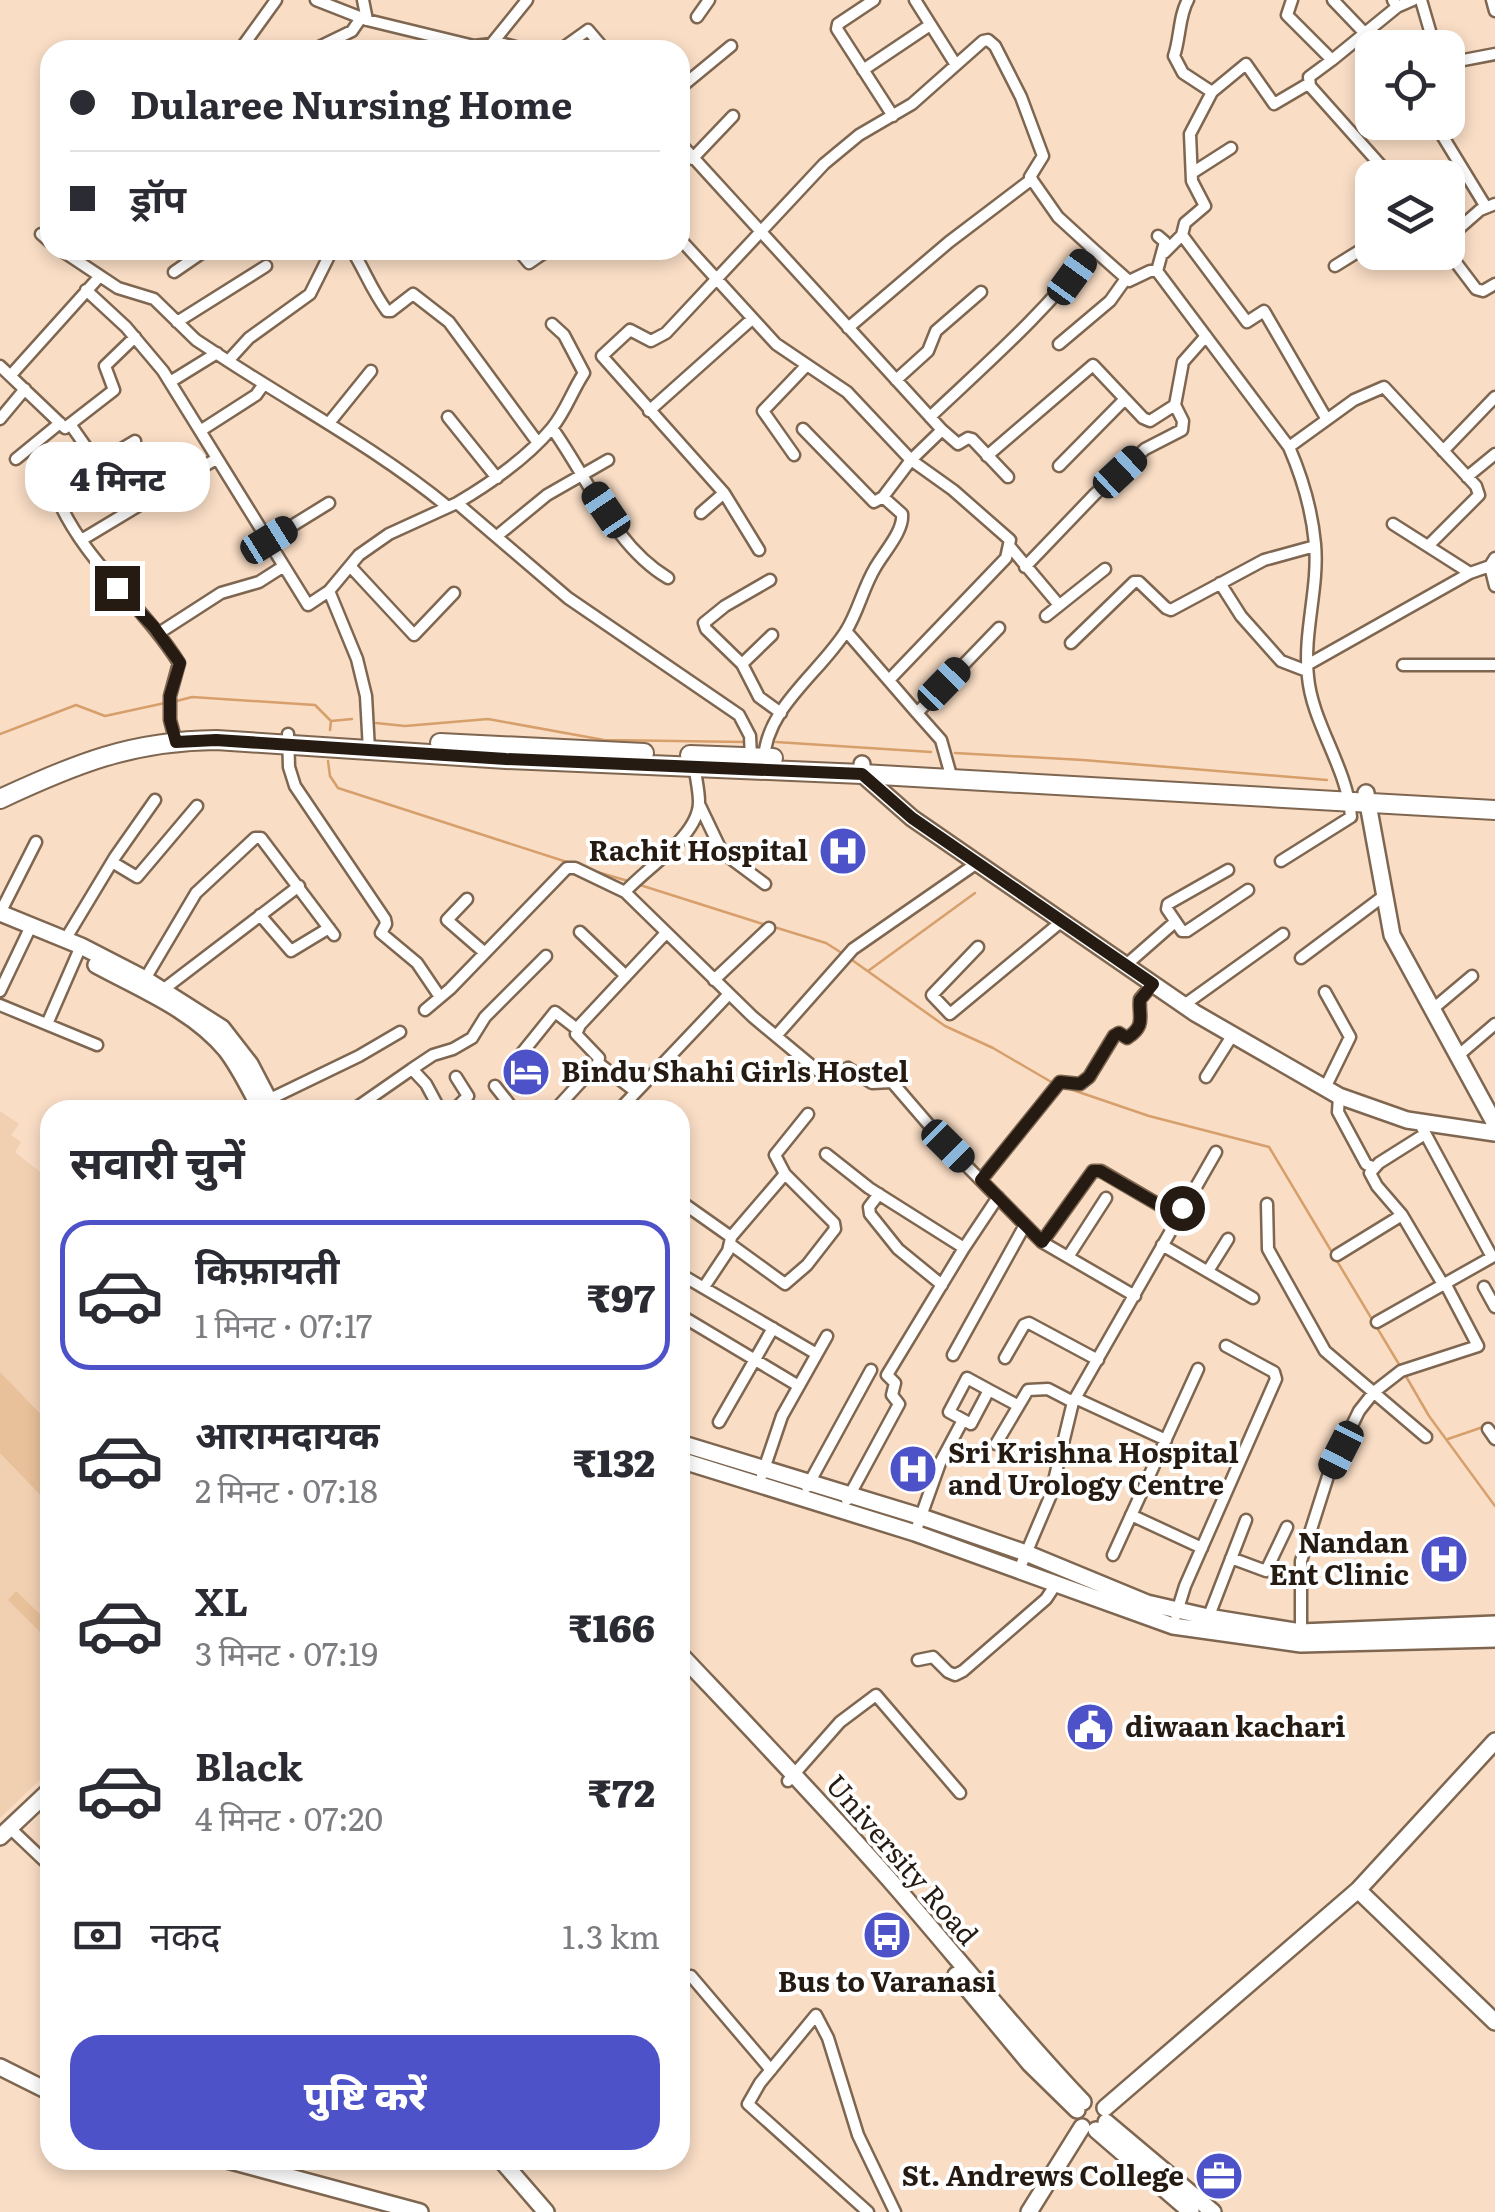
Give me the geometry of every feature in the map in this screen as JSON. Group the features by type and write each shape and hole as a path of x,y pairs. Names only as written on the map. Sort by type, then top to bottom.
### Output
{"main road":[{"path":"0,788 95,747 174,737 758,763 1358,797 1495,810"},
{"path":"0,799 116,751 174,737"},
{"path":"862,769 912,818 1232,1036 1332,1092 1422,1128 1495,1133"},
{"path":"1358,797 1495,799"},
{"path":"1358,797 1392,935 1495,1124"},
{"path":"0,913 146,978 222,1028 250,1064 265,1100"},
{"path":"0,922 65,940 176,1009 211,1034 263,1100"},
{"path":"690,1446 764,1466 806,1490"},
{"path":"690,1463 759,1484 806,1490 919,1516 1026,1553 1175,1618"},
{"path":"846,1502 914,1533 1056,1584 1175,1618 1301,1638 1495,1640"},
{"path":"1301,1638 1495,1624"},
{"name":"University Road","path":"690,1665 791,1777 1030,2064 1092,2114"},
{"name":"University Road","path":"690,1679 791,1777"},
{"path":"1029,2212 1092,2114 1358,1890 1495,1741"},
{"path":"5,1832 40,1799"},
{"path":"1358,1890 1495,2022"},
{"path":"0,2067 40,2087"},
{"path":"1092,2114 1192,2212"},
{"path":"1092,2114 1214,2212"},
{"path":"263,2170 420,2212"},
{"path":"510,2170 546,2212"}],"street":[{"path":"247,40 276,0"},
{"path":"316,0 364,19 450,40"},
{"path":"333,40 352,31 364,19 363,0"},
{"path":"495,40 527,0"},
{"path":"698,17 709,0"},
{"path":"915,0 956,65"},
{"path":"1188,0 1174,56 1183,73 1212,92"},
{"path":"1292,0 1287,15 1332,60"},
{"path":"1333,0 1364,30"},
{"path":"1371,30 1395,3 1412,0"},
{"path":"1421,0 1430,30"},
{"path":"1492,0 1495,11"},
{"path":"866,2 837,29 893,116"},
{"path":"864,70 930,24"},
{"path":"574,40 588,30 596,40"},
{"path":"86,290 135,337 170,382 308,605 329,591 359,555 389,534 452,505 497,478 552,428 584,372 630,330 656,342 824,164 858,135 912,104 983,41 993,42 1022,98 1042,156 1031,172 1032,179 1058,218 1125,280"},
{"path":"1355,43 1309,77 1308,84 1376,160"},
{"path":"690,80 731,46"},
{"path":"1465,60 1495,54"},
{"path":"1162,254 1182,234 1185,223 1205,206 1192,181 1190,134 1212,92 1246,64 1274,104 1308,84"},
{"path":"690,156 733,116"},
{"path":"1446,140 1490,205 1465,225"},
{"path":"1192,174 1231,148"},
{"path":"690,162 942,430 958,444 971,438 1008,476"},
{"path":"848,328 948,242 1032,179"},
{"path":"1182,234 1246,322 1264,311 1326,418"},
{"path":"1158,236 1164,242 1158,270"},
{"path":"930,417 1037,318 1093,249"},
{"path":"690,250 776,344 846,392 912,460 1010,540 1006,558 890,678"},
{"path":"1335,266 1355,254"},
{"path":"75,260 118,288 154,299 196,340 329,423 497,536 596,619 739,715 758,763"},
{"path":"174,272 191,260"},
{"path":"228,361 250,338 310,294 327,260"},
{"path":"358,260 368,286 386,311 391,312 413,294 443,316 538,442"},
{"path":"177,322 266,266"},
{"path":"1059,344 1110,301 1125,280 1158,270"},
{"path":"1158,270 1289,447 1302,478 1316,546 1308,680 1358,797 1348,822 1281,862"},
{"path":"1462,270 1476,289 1495,284"},
{"path":"11,375 100,276"},
{"path":"896,380 928,350 936,331 981,292"},
{"path":"649,411 752,319"},
{"path":"552,324 564,335 584,372"},
{"path":"1025,567 1145,449 1182,430 1183,420 1175,404 1182,362 1206,336"},
{"path":"16,459 114,390 106,366 135,337"},
{"path":"170,382 217,353"},
{"path":"602,356 724,494 759,550"},
{"path":"987,456 1092,365 1146,421 1175,404"},
{"path":"0,366 65,423 98,464"},
{"path":"794,454 763,411 806,366"},
{"path":"329,423 371,370"},
{"path":"200,431 256,396 264,384"},
{"path":"1289,447 1354,400 1384,387 1480,494 1428,546"},
{"path":"0,419 25,388"},
{"path":"1444,451 1495,397"},
{"path":"1059,466 1125,399"},
{"path":"448,417 497,478"},
{"path":"552,428 619,530 648,566 668,578"},
{"path":"802,430 874,502 883,497 942,430"},
{"path":"136,441 57,490 60,505 117,588 180,663 170,702 174,737"},
{"path":"1467,476 1495,454"},
{"path":"83,539 216,459"},
{"path":"497,536 547,495 608,460"},
{"path":"701,513 724,494"},
{"path":"758,763 781,713 846,631 871,574 904,517 883,497"},
{"path":"269,540 329,503"},
{"path":"1393,524 1470,573"},
{"path":"1071,643 1134,582 1168,610 1272,557 1316,546"},
{"path":"1010,548 1059,605"},
{"path":"1220,583 1241,616 1281,661 1307,668 1492,562 1495,586"},
{"path":"158,633 220,593 259,582 284,566"},
{"path":"350,566 412,635 454,593"},
{"path":"1046,616 1105,569"},
{"path":"770,580 724,606 704,623 742,664 758,697 781,713"},
{"path":"329,591 357,659 366,696 369,744"},
{"path":"917,713 999,628"},
{"path":"846,631 941,740 951,774"},
{"path":"742,664 772,635"},
{"path":"1402,665 1495,665"},
{"path":"288,740 289,767 295,786 385,920 381,933 417,964 440,996"},
{"path":"694,761 700,806 722,852 765,884"},
{"path":"65,940 155,800"},
{"path":"112,862 137,877 197,806"},
{"path":"625,892 680,841 700,806"},
{"path":"146,978 196,893 256,838 261,838 332,931 291,951 260,915"},
{"path":"0,913 36,842"},
{"path":"776,1036 853,949 977,863"},
{"path":"425,1010 567,868 575,868 625,892 729,994 818,1071 834,1078 848,1068 872,1084 892,1082 1042,1242 1136,1296"},
{"path":"1228,870 1168,904 1174,922 1186,932 1248,890"},
{"path":"164,989 300,886"},
{"path":"1302,958 1385,895"},
{"path":"467,900 447,920 485,953"},
{"path":"978,947 932,995 950,1014 955,1014 1003,968 1062,921"},
{"path":"1126,966 1174,922"},
{"path":"714,980 770,928"},
{"path":"0,991 30,929"},
{"path":"580,932 626,976"},
{"path":"563,1100 599,1058 576,1034 577,1029 666,933"},
{"path":"1184,1006 1283,934"},
{"path":"47,1024 79,951"},
{"path":"368,1100 433,1055 472,1038 485,1017 546,956"},
{"path":"1434,1008 1472,976"},
{"path":"981,1180 1060,1082 1080,1084 1089,1077 1114,1036 1119,1033 1127,1038 1133,1034 1142,1020 1140,1000 1153,984"},
{"path":"1324,992 1350,1037 1332,1092 1338,1112 1366,1164 1374,1168"},
{"path":"627,1100 729,994"},
{"path":"1,1005 97,1046"},
{"path":"518,1058 555,1012 577,1029"},
{"path":"1460,1054 1495,1024"},
{"path":"280,1100 400,1032"},
{"path":"1206,1077 1232,1036"},
{"path":"598,1063 635,1091"},
{"path":"412,1069 435,1100"},
{"path":"456,1077 468,1096 464,1100"},
{"path":"495,1086 506,1100"},
{"path":"690,1209 783,1284 788,1283 807,1266 836,1226 785,1174 774,1153 808,1114"},
{"path":"1301,1638 1301,1561 1330,1473 1359,1410 1401,1371 1478,1346 1445,1285 1402,1216 1372,1179 1374,1168 1422,1128 1492,1257 1445,1285 1378,1322"},
{"path":"1019,1570 1050,1497 1074,1400 1216,1152"},
{"path":"826,1154 878,1194 964,1248"},
{"path":"1042,1242 1090,1173 1097,1170 1178,1216"},
{"path":"704,1287 731,1240 785,1174"},
{"path":"878,1194 869,1207 870,1214 898,1249 942,1285"},
{"path":"846,1502 899,1404 888,1375 998,1197"},
{"path":"1068,1258 1106,1198"},
{"path":"1267,1204 1268,1250 1325,1351 1426,1437"},
{"path":"1338,1255 1402,1216"},
{"path":"953,1355 1024,1225"},
{"path":"1208,1271 1228,1239"},
{"path":"1162,1245 1253,1298"},
{"path":"690,1279 814,1354"},
{"path":"1484,1287 1495,1307"},
{"path":"690,1321 797,1385"},
{"path":"1005,1358 1029,1323 1098,1360"},
{"path":"720,1422 773,1328"},
{"path":"759,1484 797,1385 827,1336"},
{"path":"1175,1618 1276,1379 1274,1372 1226,1346"},
{"path":"1114,1555 1198,1368"},
{"path":"806,1490 871,1370"},
{"path":"989,1390 971,1424 949,1412 967,1378 989,1390 1017,1406"},
{"path":"996,1444 1028,1390 1042,1389 1166,1440"},
{"path":"914,1533 940,1463 964,1420"},
{"path":"1132,1515 1202,1548"},
{"path":"1206,1624 1246,1520"},
{"path":"1231,1558 1266,1571 1286,1527"},
{"path":"918,1660 933,1656 956,1675 1042,1602 1056,1584"},
{"path":"791,1777 840,1722 876,1695 960,1794"},
{"path":"5,1832 40,1858"},
{"path":"691,1976 771,2070"},
{"path":"868,2212 748,2104 816,2016 828,2038 858,2134 889,2209"}],"shaded area":[{"path":"0,1111 19,1124 11,1135 21,1142 15,1152 40,1172 40,1780 0,1818"},
{"path":"0,1372 40,1414 40,1495 0,1453"},
{"path":"16,1591 40,1614 40,1632 8,1600"}],"waterway":[{"path":"173,702 192,697 315,705 331,721 330,730"},
{"path":"0,734 76,705 105,716 165,703"},
{"path":"331,721 352,719"},
{"path":"376,723 405,726 488,719 604,740 746,742"},
{"path":"776,742 931,752"},
{"path":"955,753 1327,780"},
{"path":"328,761 330,776 338,788 570,863"},
{"path":"587,869 628,881"},
{"path":"640,885 766,925"},
{"path":"868,971 975,893"},
{"path":"774,927 826,943 845,955"},
{"path":"852,960 945,1026 1053,1083"},
{"path":"1061,1086 1149,1116 1269,1147 1333,1254"},
{"path":"1337,1261 1400,1366"},
{"path":"1404,1373 1429,1416 1495,1506"},
{"path":"1448,1439 1483,1427"}],"place":[{"name":"Rachit Hospital","path":"843,851"},
{"name":"Bindu Shahi Girls Hostel","path":"526,1072"},
{"name":"Sri Krishna Hospital and Urology Centre","path":"913,1469"},
{"name":"Nandan Ent Clinic","path":"1444,1559"},
{"name":"diwaan kachari","path":"1090,1727"},
{"name":"Bus to Varanasi","path":"887,1935"},
{"name":"St. Andrews College","path":"1219,2176"}],"route":[{"path":"117,588 154,627 180,663 170,696 170,720 176,742 216,740 506,759 862,774 912,818 1153,984 1138,1004 1142,1020 1133,1034 1127,1038 1119,1033 1114,1036 1089,1077 1080,1084 1060,1082 981,1180 1042,1242 1093,1171 1100,1171 1178,1216 1182,1208"}]}
